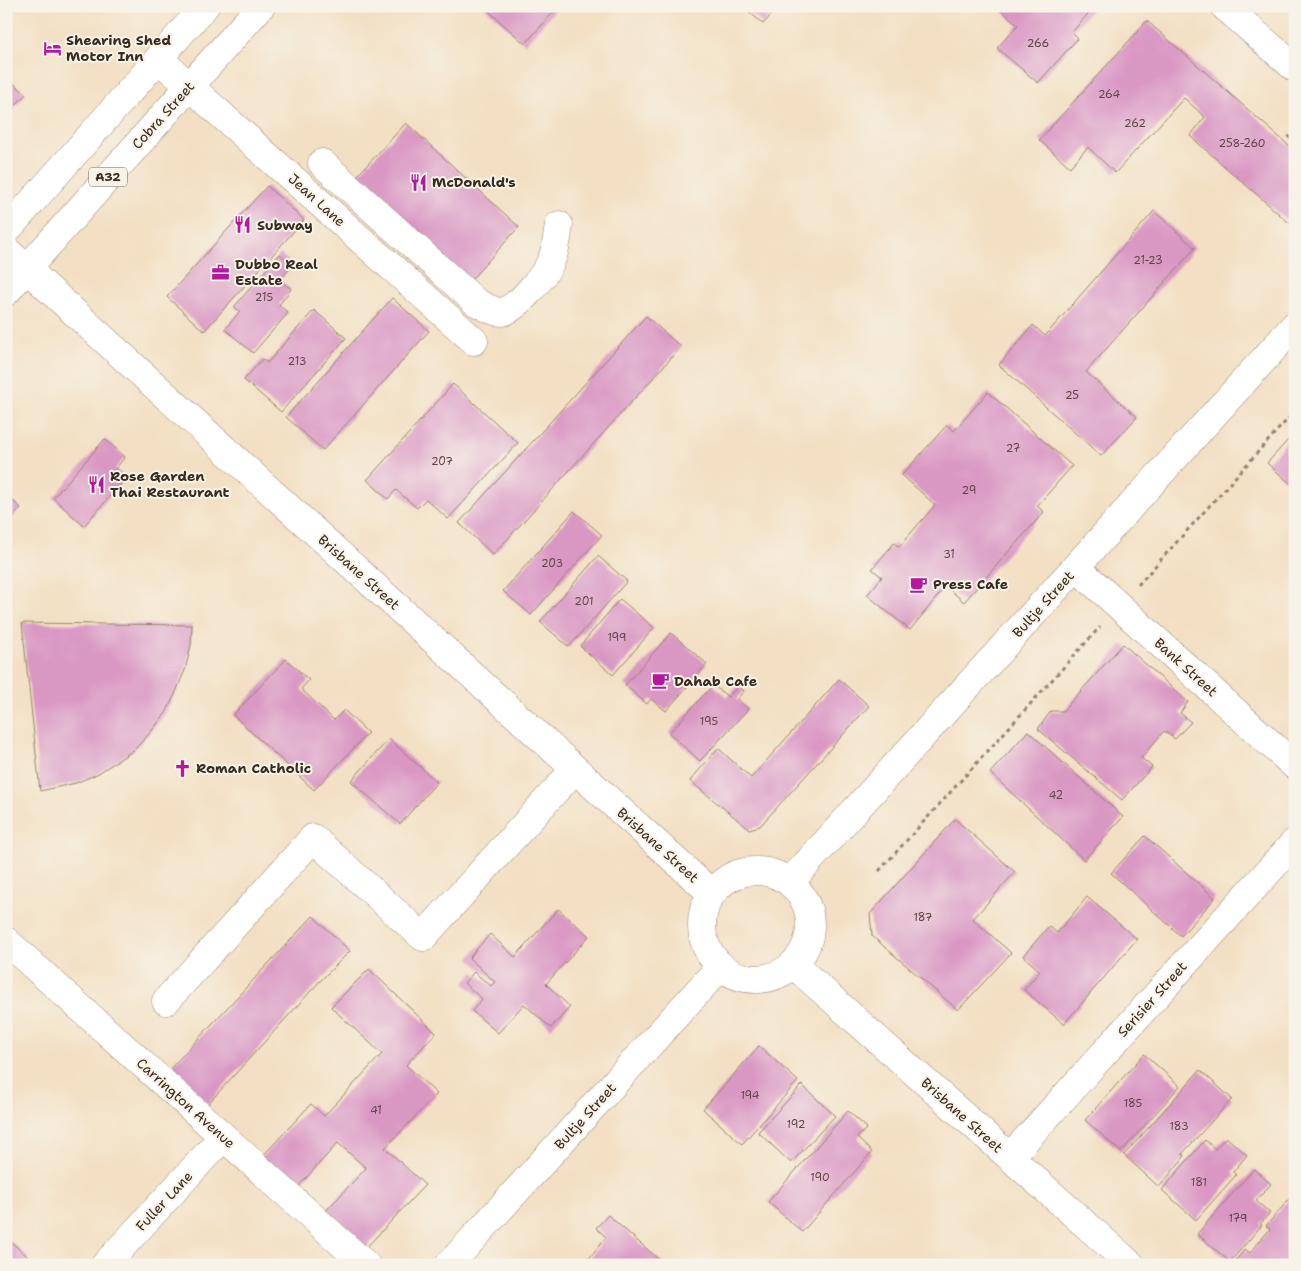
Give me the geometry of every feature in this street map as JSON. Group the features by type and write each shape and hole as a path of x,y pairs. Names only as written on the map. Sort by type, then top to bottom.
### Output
{"main road":[{"name":"A32","path":"6,231 205,6"},
{"name":"Cobra Street","path":"6,292 261,6"},
{"path":"1224,6 1295,68"},
{"name":"Jean Lane","path":"159,59 474,341"},
{"path":"322,163 476,302 489,309 502,312 512,308 542,277 551,262 559,225"},
{"name":"Brisbane Street","path":"6,250 711,893"},
{"name":"Bultje Street","path":"790,882 1295,325"},
{"name":"Bank Street","path":"1076,567 1295,766"},
{"path":"166,1001 313,838 423,938 576,769"},
{"name":"Serisier Street","path":"1010,1157 1295,842"},
{"path":"757,870 775,874 790,882 803,896 809,913 810,932 805,950 794,965 781,974 765,979 749,980 733,976 720,967 709,954 703,940 701,924 704,908 711,893 724,881 740,872 757,870"},
{"name":"Carrington Avenue","path":"6,941 366,1265"},
{"name":"Brisbane Street","path":"794,965 1131,1265"},
{"name":"Bultje Street","path":"449,1265 720,967"},
{"name":"Fuller Lane","path":"105,1265 223,1136"}],"path":[{"path":"1288,136 1295,142"},
{"path":"879,871 1295,411"}],"building":[{"path":"483,6 559,6 525,44"},
{"path":"743,6 779,6 763,24"},
{"path":"996,6 1095,6 1072,32 1078,38 1038,83 997,48 1018,25"},
{"path":"1147,21 1295,151 1295,228 1190,136 1205,117 1184,98 1115,173 1088,147 1070,167 1039,140"},
{"path":"6,77 26,94 6,116"},
{"path":"406,123 519,227 468,283 355,178"},
{"path":"267,186 304,220 204,331 167,297"},
{"path":"1154,211 1195,248 1086,372 1137,417 1101,456 999,365 1033,325 1045,336"},
{"path":"280,254 293,265 280,280 291,289 279,305 288,313 253,353 225,329 240,311 234,307"},
{"path":"392,298 429,331 323,450 286,417"},
{"path":"314,310 346,338 281,412 244,380 262,359 267,363"},
{"path":"646,316 681,347 493,555 459,523"},
{"path":"453,384 518,443 448,519 426,499 417,508 396,490 388,499 367,480"},
{"path":"988,392 1072,466 1037,506 1044,512 964,602 946,586 910,630 867,595 882,577 872,569 894,543 899,547 935,505 902,475 947,425 954,431"},
{"path":"1290,438 1295,443 1295,488 1267,463"},
{"path":"105,439 125,457 115,469 126,478 84,526 53,498"},
{"path":"6,495 21,508 6,525"},
{"path":"574,511 602,535 531,615 503,591"},
{"path":"598,556 627,581 569,647 540,622"},
{"path":"620,599 654,628 613,675 580,646"},
{"path":"22,623 192,625 191,645 185,670 166,713 134,750 97,774 76,783 40,791"},
{"path":"671,633 707,664 666,711 651,699 647,704 625,685"},
{"path":"1123,644 1188,702 1180,713 1191,722 1175,739 1164,731 1141,758 1152,767 1122,800 1038,729 1051,711 1063,711"},
{"path":"286,659 309,680 301,689 334,720 344,710 368,733 314,790 233,715"},
{"path":"839,679 869,706 760,826 749,829 690,781 718,748 751,778"},
{"path":"713,685 728,697 738,686 744,691 737,699 748,709 700,761 669,733"},
{"path":"1028,731 1123,817 1084,860 990,773"},
{"path":"389,739 437,782 400,824 351,781"},
{"path":"955,819 1015,872 973,919 1011,953 958,1010 872,936 870,914"},
{"path":"1145,836 1215,898 1181,936 1111,873"},
{"path":"1087,897 1137,939 1064,1024 1024,990 1040,971 1023,956 1049,926 1057,933"},
{"path":"558,909 589,936 546,984 570,1007 551,1028 524,1004 498,1033 472,1011 482,999 464,983 474,972 491,986 495,982 469,958 490,934 515,957"},
{"path":"313,916 350,951 320,981 205,1107 167,1072"},
{"path":"369,969 436,1033 406,1065 437,1094 385,1148 425,1185 361,1253 321,1216 366,1168 338,1143 296,1189 261,1158 311,1104 324,1116 382,1054 331,1007"},
{"path":"759,1046 798,1081 742,1144 703,1109"},
{"path":"1144,1054 1180,1086 1121,1152 1085,1120"},
{"path":"1200,1070 1232,1099 1182,1154 1185,1156 1159,1187 1124,1155"},
{"path":"802,1085 835,1116 791,1163 758,1132"},
{"path":"848,1111 867,1128 857,1138 872,1152 802,1232 768,1202"},
{"path":"1226,1137 1247,1155 1233,1172 1236,1175 1196,1220 1162,1190 1205,1140 1215,1149"},
{"path":"1254,1169 1271,1184 1256,1201 1270,1213 1230,1262 1197,1234"},
{"path":"1295,1192 1295,1265 1232,1265 1245,1249 1250,1253 1270,1229 1266,1226"},
{"path":"608,1215 665,1265 587,1265 587,1261 606,1237 596,1228"},
{"path":"6,1237 29,1258 23,1265 6,1265"}],"place":[{"name":"Shearing Shed Motor Inn","path":"52,48"},
{"name":"McDonald's","path":"418,182"},
{"name":"Subway","path":"243,225"},
{"name":"Dubbo Real Estate","path":"221,272"},
{"name":"Rose Garden Thai Restaurant","path":"96,484"},
{"name":"Press Cafe","path":"919,584"},
{"name":"Dahab Cafe","path":"660,681"},
{"name":"Roman Catholic","path":"182,768"}]}
